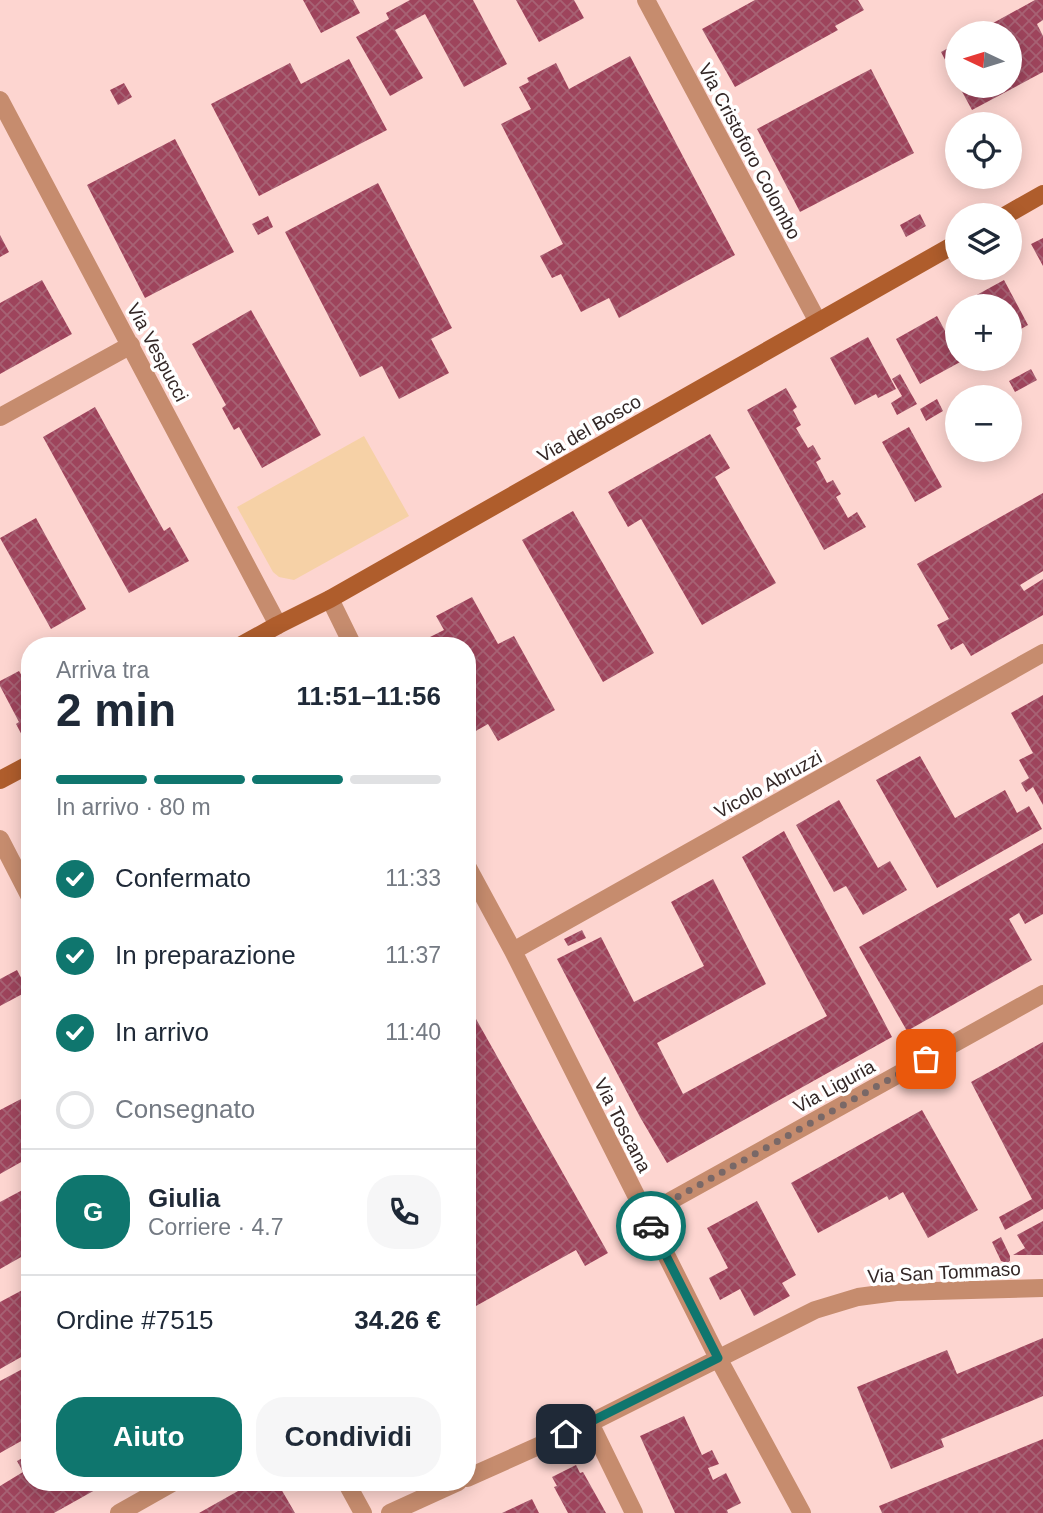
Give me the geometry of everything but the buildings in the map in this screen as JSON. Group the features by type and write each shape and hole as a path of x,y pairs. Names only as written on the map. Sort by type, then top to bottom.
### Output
{"street":[{"name":"Via Cristoforo Colombo","path":"646,0 818,322"},
{"name":"Via Vespucci","path":"0,100 278,625"},
{"path":"1022,206 1043,194"},
{"name":"Via del Bosco","path":"256,637 330,599 945,250"},
{"path":"0,416 131,345"},
{"path":"330,599 349,637"},
{"name":"Vicolo Abruzzi","path":"513,951 1043,653"},
{"path":"0,780 21,769"},
{"path":"0,839 21,880"},
{"name":"Via Toscana","path":"476,883 718,1358 802,1513"},
{"name":"Via Liguria","path":"645,1215 1043,994"},
{"name":"Via San Tommaso","path":"476,1474 590,1423 815,1310 858,1297 896,1292 1043,1288"},
{"path":"590,1423 634,1513"},
{"path":"119,1513 158,1491"},
{"path":"351,1491 363,1513"},
{"path":"390,1513 438,1491"}],"shaded area":[{"path":"0,0 1043,0 1043,1513 0,1513"},
{"path":"364,436 409,516 294,580 279,577 273,572 237,507"}],"way so far":[{"path":"651,1226 645,1215 926,1059"}],"route":[{"path":"566,1434 718,1358 651,1226"}]}
